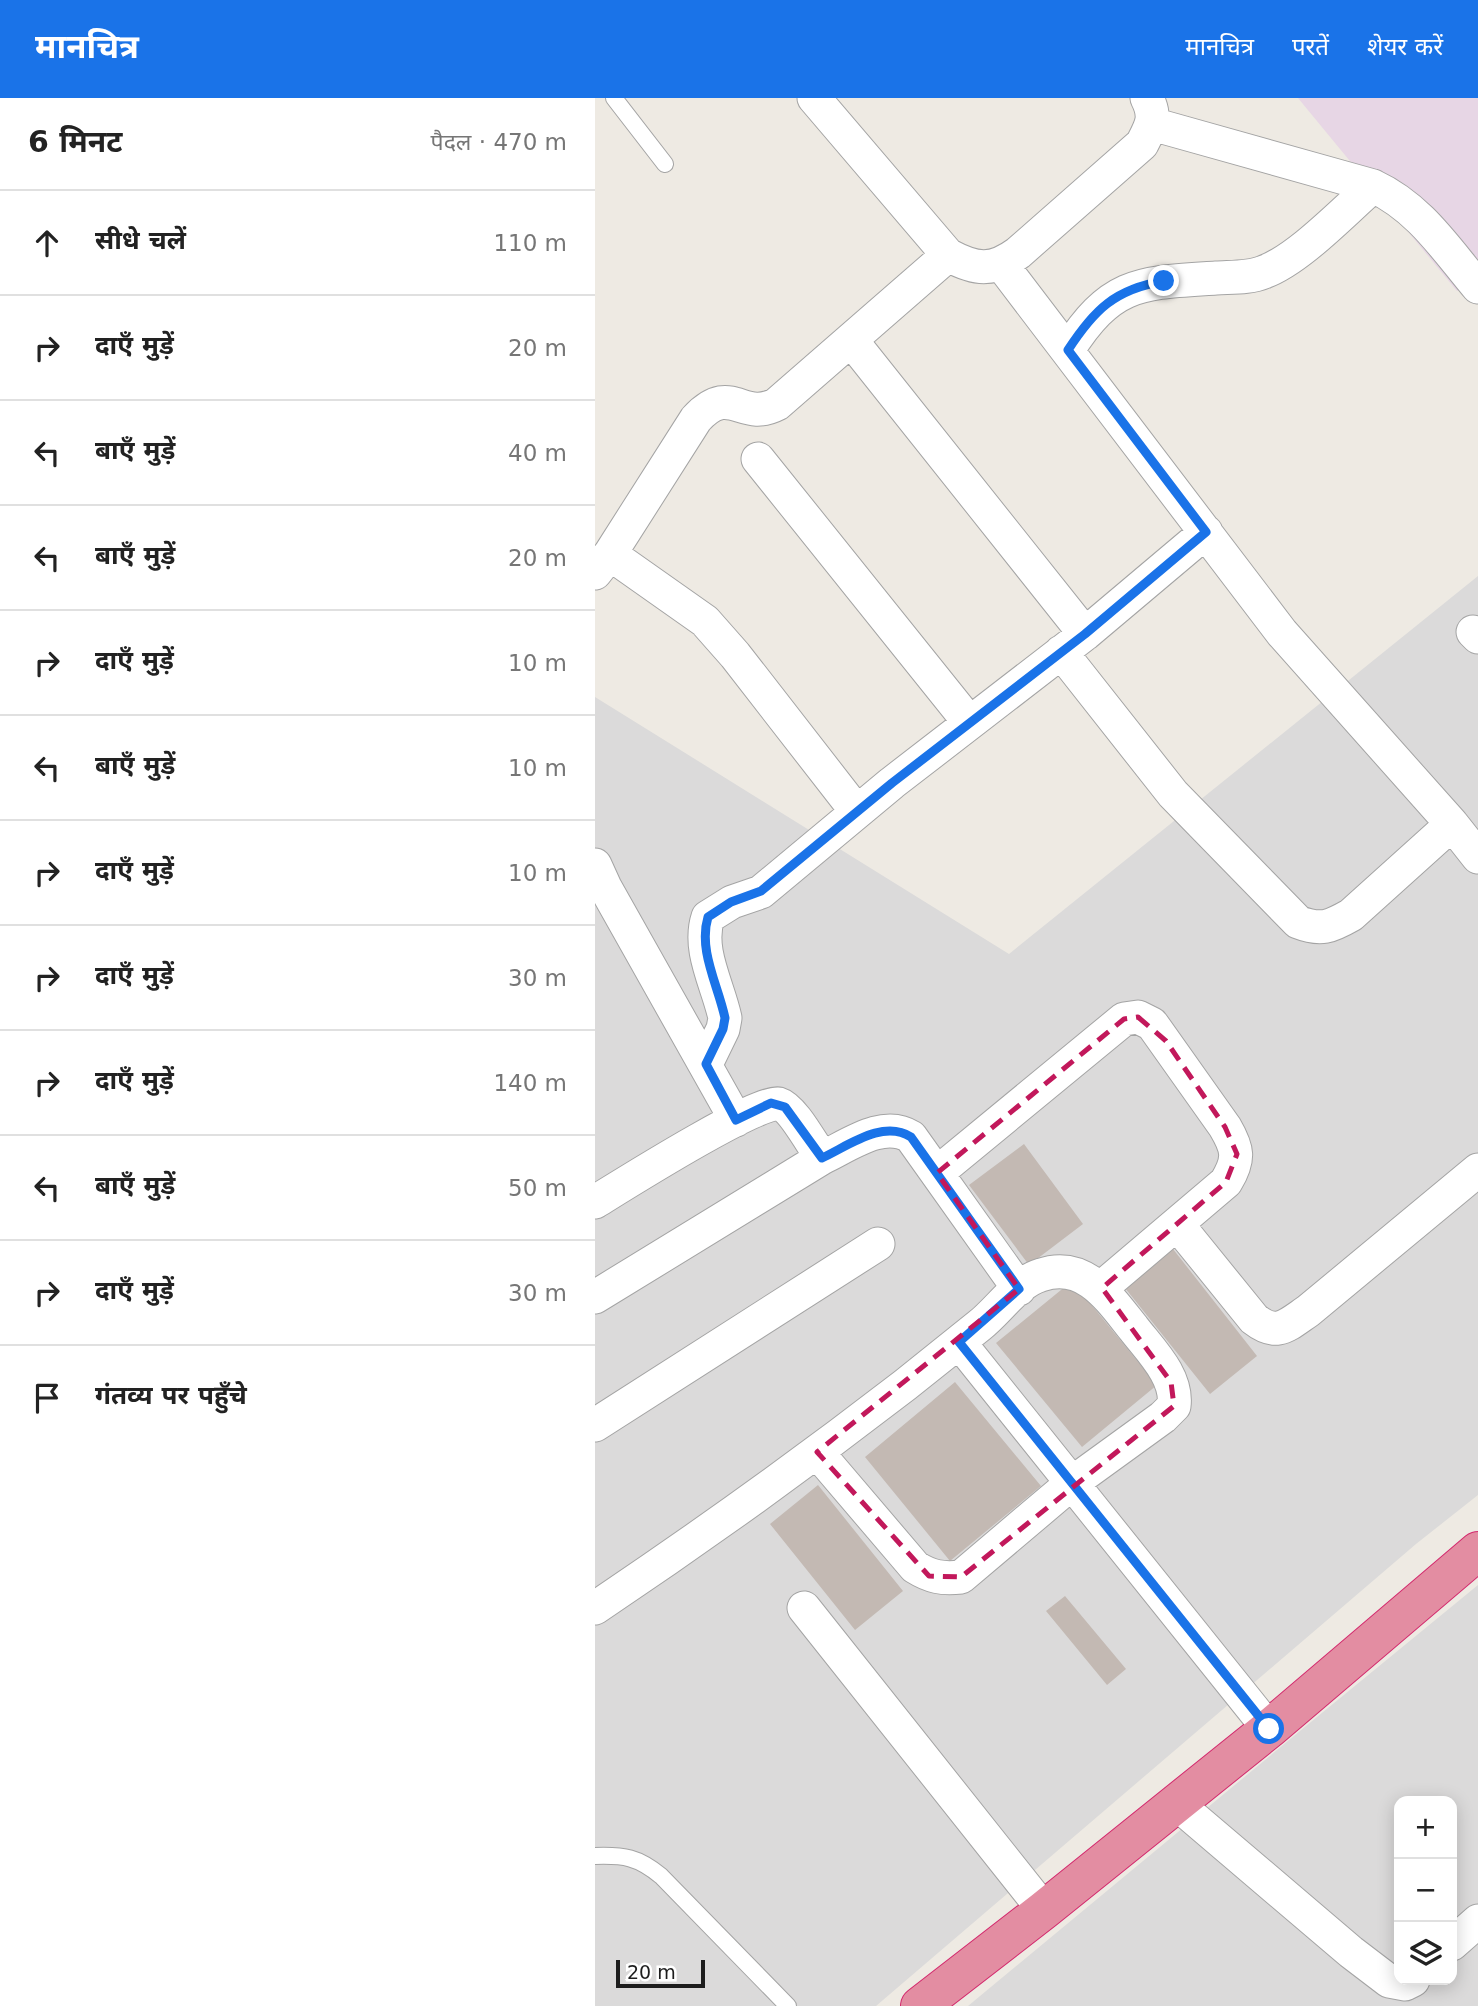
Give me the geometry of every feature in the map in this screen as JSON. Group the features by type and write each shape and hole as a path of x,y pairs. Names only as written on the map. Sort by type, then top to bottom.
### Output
{"highway":[{"path":"920,2006 1269,1729 1478,1551"}],"street":[{"path":"814,98 948,255 966,265 982,268 1002,265 1142,144 1149,111 1373,186 1407,206 1478,287"},
{"path":"1068,350 1098,309 1132,288 1164,281 1263,273 1297,252 1373,186"},
{"path":"857,812 735,655 705,621 603,564 696,419 708,406 731,402 755,410 766,410 777,404 948,255"},
{"path":"1002,265 1283,633 1478,857"},
{"path":"851,340 1073,643 1173,794 1298,922 1314,928 1331,926 1351,915 1452,824"},
{"path":"758,458 969,722"},
{"path":"706,1064 723,1029 725,1018 704,944 704,929 708,917 731,902 761,891 969,722 1073,643 1206,532"},
{"path":"598,881 736,1120"},
{"path":"937,1173 1124,1019 1138,1017 1151,1024 1230,1134 1237,1154 1233,1170 1226,1182 1100,1289"},
{"path":"595,1202 736,1120 771,1103 785,1107 822,1158"},
{"path":"595,1297 822,1158 875,1133 890,1129 911,1137 1019,1289"},
{"path":"1177,1224 1254,1319 1266,1328 1278,1329 1308,1311 1478,1170"},
{"path":"595,1425 878,1244"},
{"path":"595,1608 732,1515 817,1452 959,1342 1019,1289 1039,1275 1077,1273 1108,1296 1157,1358 1176,1395 1174,1406 1072,1483 961,1577 945,1579 929,1576 915,1567 817,1452"},
{"path":"959,1342 1269,1729"},
{"path":"804,1608 1044,1910"},
{"path":"1176,1803 1351,1952 1394,1982"},
{"path":"1457,1940 1478,1921"},
{"path":"1407,2006 1416,1985"}],"lane":[{"path":"614,98 665,164"},
{"path":"595,1856 628,1857 645,1863 661,1876 788,2006"}],"highlighted area":[{"path":"1138,1017 1166,1041 1225,1127 1237,1154 1226,1182 1102,1288 1171,1382 1174,1406 961,1577 929,1576 817,1452 1019,1289 937,1173 1124,1019"}],"shaded area":[{"path":"1298,98 1478,98 1478,273 1457,291"},
{"path":"1478,576 1478,1495 1416,1544 876,2006 595,2006 595,697 1009,954"},
{"path":"1478,1585 1478,2006 968,2006 1306,1726"}],"building":[{"path":"1024,1144 1083,1224 1029,1265 969,1185"},
{"path":"1173,1249 1257,1356 1210,1394 1125,1288"},
{"path":"1072,1281 1157,1385 1082,1447 996,1343"},
{"path":"955,1382 1041,1486 950,1561 865,1457"},
{"path":"818,1485 903,1591 855,1630 770,1524"},
{"path":"1065,1596 1126,1669 1107,1685 1046,1611"}],"route":[{"path":"1164,281 1132,288 1113,298 1098,309 1085,324 1068,350 1206,532 1085,634 892,783 761,891 731,902 708,917 704,929 704,944 725,1018 723,1029 706,1064 736,1120 771,1103 785,1107 822,1158 875,1133 890,1129 911,1137 1019,1289 959,1342 1269,1729"}]}
